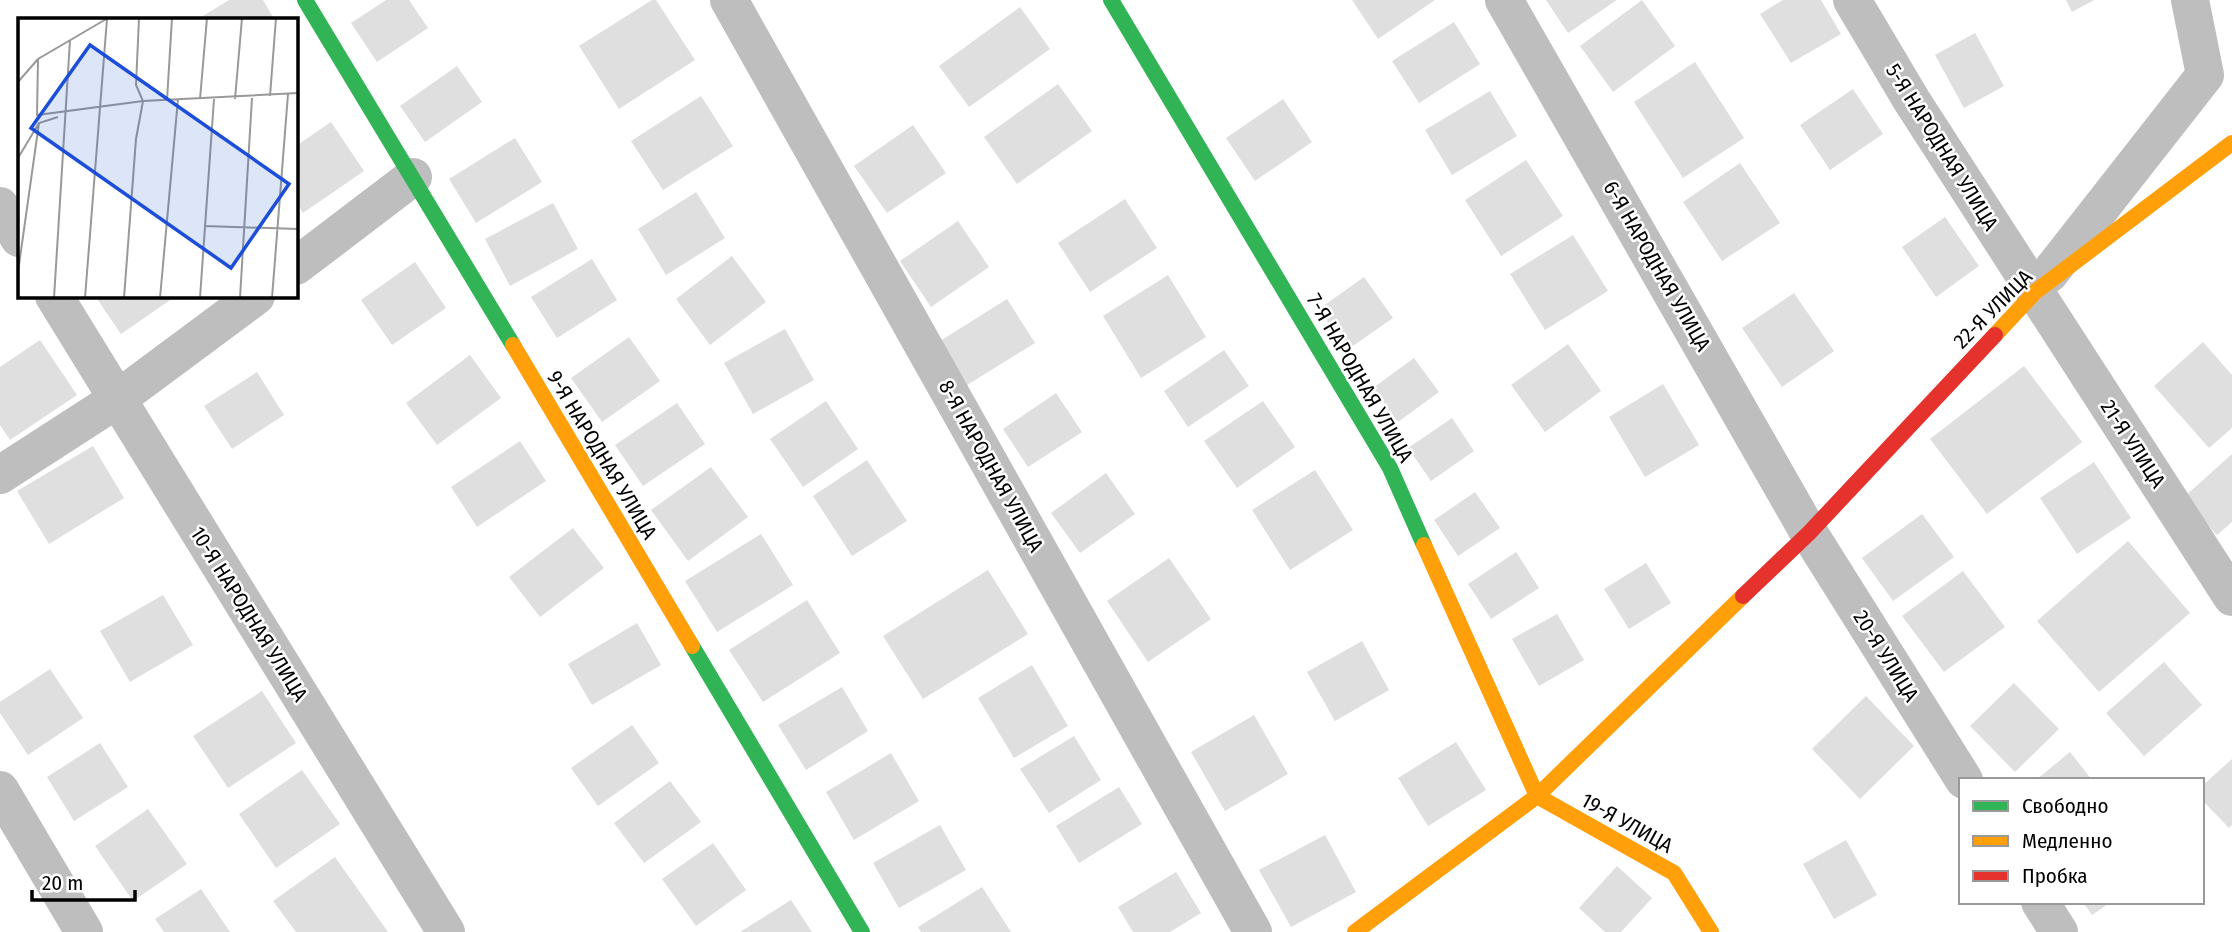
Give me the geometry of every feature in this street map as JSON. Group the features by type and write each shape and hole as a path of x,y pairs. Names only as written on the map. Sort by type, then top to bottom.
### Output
{"street":[{"name":"9-Я НАРОДНАЯ УЛИЦА","path":"305,0 862,932"},
{"name":"8-Я НАРОДНАЯ УЛИЦА","path":"729,0 1252,932"},
{"name":"7-Я НАРОДНАЯ УЛИЦА","path":"1111,0 1391,468 1536,796"},
{"name":"6-Я НАРОДНАЯ УЛИЦА","path":"1504,0 1809,533"},
{"name":"5-Я НАРОДНАЯ УЛИЦА","path":"1852,0 1912,101 2035,292"},
{"path":"2165,0 2205,75"},
{"path":"2035,292 2205,75 2190,0"},
{"name":"22-Я УЛИЦА","path":"1360,931 1536,796 1809,533 2035,292 2232,143"},
{"path":"298,263 413,177"},
{"path":"0,205 18,236"},
{"name":"21-Я УЛИЦА","path":"2035,292 2232,597"},
{"name":"10-Я НАРОДНАЯ УЛИЦА","path":"55,298 446,932"},
{"path":"0,475 117,400 253,298"},
{"name":"20-Я УЛИЦА","path":"1809,533 1963,778"},
{"path":"0,790 84,932"},
{"name":"19-Я УЛИЦА","path":"1536,796 1674,873 1711,932"},
{"path":"2041,904 2059,932"}],"building":[{"path":"229,0 263,0 273,18 200,18"},
{"path":"386,0 409,0 428,28 377,62 351,23"},
{"path":"656,0 695,60 619,109 579,46"},
{"path":"1352,0 1435,0 1378,39"},
{"path":"1546,0 1617,0 1568,33"},
{"path":"1642,0 1675,46 1613,92 1580,46"},
{"path":"1783,0 1821,0 1841,34 1791,63 1760,14"},
{"path":"2066,0 2094,0 2072,12"},
{"path":"1020,7 1050,49 969,107 939,66"},
{"path":"1454,22 1480,64 1419,103 1392,61"},
{"path":"1975,33 2004,86 1964,108 1935,55"},
{"path":"1695,62 1744,138 1683,178 1634,102"},
{"path":"457,66 482,102 425,142 400,106"},
{"path":"1058,84 1092,131 1017,184 984,137"},
{"path":"1853,89 1883,134 1830,170 1800,125"},
{"path":"1490,91 1517,136 1452,175 1425,130"},
{"path":"701,96 733,146 663,190 631,141"},
{"path":"1283,99 1312,142 1255,181 1226,138"},
{"path":"331,122 364,171 303,213 298,205 298,145"},
{"path":"913,125 946,173 887,213 854,166"},
{"path":"515,138 542,182 476,223 449,179"},
{"path":"1526,160 1563,216 1501,256 1465,200"},
{"path":"1740,163 1780,223 1722,261 1683,202"},
{"path":"696,192 725,238 666,275 638,229"},
{"path":"1125,199 1157,248 1090,292 1058,243"},
{"path":"553,203 578,249 510,286 485,239"},
{"path":"1945,217 1979,266 1936,297 1902,247"},
{"path":"958,221 989,267 931,307 900,261"},
{"path":"1573,235 1608,291 1545,330 1510,274"},
{"path":"732,256 766,302 710,345 676,299"},
{"path":"592,259 617,300 557,338 531,297"},
{"path":"415,262 446,308 392,345 361,300"},
{"path":"1168,275 1206,337 1141,378 1103,316"},
{"path":"1364,277 1393,318 1347,350 1319,309"},
{"path":"1794,293 1834,351 1782,387 1742,328"},
{"path":"96,298 173,298 121,334"},
{"path":"1007,299 1035,343 967,385 940,341"},
{"path":"785,329 814,380 753,414 724,363"},
{"path":"629,337 660,381 602,422 571,378"},
{"path":"40,340 77,395 10,440 0,425 0,367"},
{"path":"2203,342 2232,375 2232,428 2209,448 2154,386"},
{"path":"1568,344 1601,391 1545,432 1511,385"},
{"path":"1224,350 1249,386 1188,427 1164,391"},
{"path":"470,355 501,398 437,445 406,403"},
{"path":"1414,358 1439,392 1398,422 1373,388"},
{"path":"2024,366 2082,442 1987,514 1930,439"},
{"path":"257,372 284,415 232,449 204,406"},
{"path":"1663,384 1699,445 1645,477 1609,417"},
{"path":"1056,393 1082,432 1028,467 1003,429"},
{"path":"826,401 858,449 803,487 770,439"},
{"path":"1263,401 1295,447 1237,488 1204,441"},
{"path":"677,403 705,444 643,486 615,445"},
{"path":"1452,418 1474,451 1431,481 1408,448"},
{"path":"520,441 546,481 477,527 451,487"},
{"path":"93,446 124,498 49,544 17,491"},
{"path":"2232,454 2232,522 2217,535 2183,498"},
{"path":"867,460 907,521 852,556 813,496"},
{"path":"2094,462 2131,518 2077,554 2040,498"},
{"path":"711,467 748,517 688,561 651,510"},
{"path":"1315,470 1353,530 1290,570 1252,510"},
{"path":"1106,473 1135,514 1080,553 1051,513"},
{"path":"1475,492 1500,528 1458,556 1434,520"},
{"path":"1922,514 1954,557 1893,601 1862,558"},
{"path":"573,528 604,568 540,617 509,577"},
{"path":"761,534 793,585 717,632 685,581"},
{"path":"2128,541 2190,613 2099,692 2037,621"},
{"path":"1516,552 1539,588 1491,619 1468,584"},
{"path":"1169,558 1211,619 1148,662 1107,601"},
{"path":"1646,563 1671,603 1629,629 1604,589"},
{"path":"988,570 1028,634 923,699 883,636"},
{"path":"1963,571 2005,627 1944,672 1902,616"},
{"path":"163,595 193,645 130,682 100,631"},
{"path":"807,600 840,653 763,702 729,650"},
{"path":"1557,614 1584,660 1539,686 1512,639"},
{"path":"637,623 661,665 592,705 568,664"},
{"path":"1362,641 1389,690 1335,721 1307,672"},
{"path":"2164,662 2202,705 2144,756 2106,713"},
{"path":"1032,665 1068,726 1014,758 978,698"},
{"path":"50,669 83,718 28,755 0,713 0,702"},
{"path":"2014,683 2059,729 2015,772 1970,726"},
{"path":"842,687 868,731 806,770 778,725"},
{"path":"262,691 296,743 228,788 193,736"},
{"path":"1866,696 1914,746 1860,799 1812,749"},
{"path":"1254,715 1288,774 1225,811 1191,752"},
{"path":"632,725 659,763 598,806 571,768"},
{"path":"1074,736 1101,780 1049,813 1020,769"},
{"path":"1456,742 1486,790 1428,826 1398,778"},
{"path":"100,743 128,787 74,821 47,777"},
{"path":"2070,752 2090,778 2038,778"},
{"path":"891,753 919,801 854,840 826,792"},
{"path":"2232,759 2232,825 2229,828 2204,802 2204,784"},
{"path":"302,770 340,824 276,868 239,814"},
{"path":"670,781 701,822 644,863 614,823"},
{"path":"1119,787 1142,824 1079,863 1056,826"},
{"path":"148,809 187,864 133,901 95,846"},
{"path":"940,825 966,870 899,908 873,863"},
{"path":"1325,835 1356,892 1291,927 1259,870"},
{"path":"1846,840 1877,895 1834,919 1803,864"},
{"path":"713,843 746,890 696,926 662,879"},
{"path":"335,857 388,932 296,932 273,901"},
{"path":"1617,866 1652,898 1621,932 1605,932 1579,908"},
{"path":"1176,872 1201,913 1170,932 1133,932 1118,907"},
{"path":"982,887 1011,932 921,932 918,927"},
{"path":"201,889 230,932 164,932 155,919"},
{"path":"791,900 812,932 740,932"},
{"path":"2084,904 2108,904 2092,915"}],"traffic: fast":[{"path":"305,0 513,345"},
{"path":"1111,0 1390,468 1424,545"},
{"path":"692,646 862,932"}],"traffic: slow":[{"path":"1995,335 2035,292 2232,143"},
{"path":"513,345 692,646"},
{"path":"1424,545 1537,796 1674,873 1711,932"},
{"path":"1355,932 1537,796 1743,596"}],"traffic: jam":[{"path":"1743,596 1809,533 1995,335"}]}
